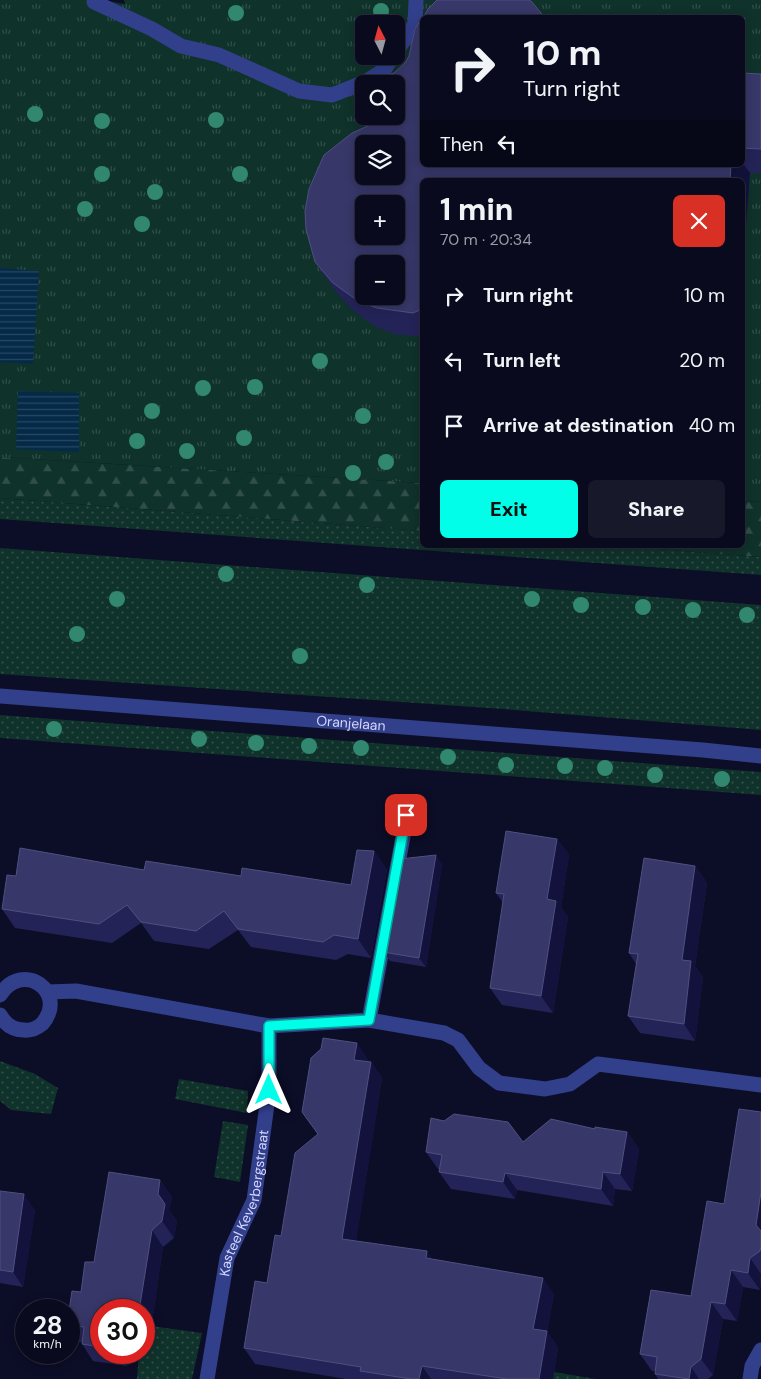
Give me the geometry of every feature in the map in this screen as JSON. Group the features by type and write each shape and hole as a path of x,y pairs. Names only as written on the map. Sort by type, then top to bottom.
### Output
{"street":[{"path":"405,39 415,24 416,0"},
{"path":"94,2 152,29 181,46 219,55 299,91 332,95 365,82 384,70 387,65"},
{"name":"Oranjelaan","path":"0,696 761,756"},
{"name":"Oranjelaan","path":"703,750 761,752"},
{"path":"369,1020 406,815"},
{"path":"0,995 5,987 13,981 23,979 42,985 50,1001 47,1018 39,1026 29,1031 17,1030 7,1024 0,1016"},
{"path":"47,992 76,991 269,1026 369,1020 444,1033 458,1040 479,1068 499,1083 545,1089 570,1084 598,1064 761,1085"},
{"name":"Kasteel Keverbergstraat","path":"207,1379 227,1258 254,1200 269,1090 269,1026"},
{"path":"750,1379 752,1366 761,1350"}],"green space":[{"path":"0,0 102,0 125,4 124,0 761,0 761,502 745,501 745,178 420,178 420,483 0,457"},
{"path":"0,457 420,483 420,531 0,498"},
{"path":"0,498 420,531 420,548 646,548 761,557 761,575 0,519"},
{"path":"745,501 761,502 761,557 646,548 745,548"},
{"path":"0,548 761,605 761,730 503,709 0,674"},
{"path":"0,715 761,772 761,795 0,738"},
{"path":"0,1061 35,1074 58,1088 51,1114 11,1110 0,1101"},
{"path":"179,1079 248,1091 247,1113 175,1099"},
{"path":"223,1121 248,1125 240,1182 214,1177"},
{"path":"155,1327 202,1333 192,1379 137,1379 138,1364 155,1364"},
{"path":"554,1372 596,1379 553,1379"}],"water":[{"path":"0,268 39,271 33,364 0,362"},
{"path":"18,391 79,393 79,452 16,449"}],"building":[{"path":"437,0 529,0 543,15 425,15"},
{"path":"420,21 420,167 731,167 730,178 420,178 420,310 413,313 377,308 369,305 405,305 405,255 355,255 355,299 333,283 315,262 306,229 305,211 309,189 324,155 352,133 370,125 405,125 405,75 387,75 394,73 405,63 409,56 415,29"},
{"path":"745,73 761,74 761,149 745,148"},
{"path":"506,831 557,839 547,899 556,901 541,996 490,988 504,894 496,893"},
{"path":"20,848 144,870 146,861 241,876 242,868 351,885 357,850 374,851 358,939 334,935 323,942 238,929 224,911 196,931 141,922 127,905 99,924 2,909 7,875 16,876"},
{"path":"436,855 419,958 383,952 400,859"},
{"path":"644,858 695,866 682,960 691,961 684,1024 628,1016 638,954 629,953"},
{"path":"323,1038 357,1043 354,1060 371,1062 342,1239 427,1251 426,1258 543,1278 533,1329 547,1331 539,1379 507,1379 422,1366 419,1379 411,1379 360,1371 361,1367 244,1348 255,1281 267,1283 275,1235 281,1236 295,1153 318,1134 302,1112 311,1058 321,1049"},
{"path":"739,1109 761,1112 761,1192 756,1225 761,1231 760,1251 750,1258 748,1273 731,1270 725,1304 711,1302 701,1359 691,1367 689,1379 655,1374 657,1357 640,1354 651,1290 691,1296 707,1201 724,1204"},
{"path":"454,1114 508,1122 523,1142 551,1119 595,1129 595,1127 627,1132 620,1174 603,1172 601,1189 505,1173 503,1182 439,1172 442,1155 426,1152 431,1118 444,1121"},
{"path":"109,1172 160,1180 158,1194 165,1204 162,1221 152,1230 141,1299 90,1299 90,1345 82,1344 84,1327 80,1326 80,1299 71,1299 72,1291 81,1292 85,1262 94,1262"},
{"path":"0,1191 24,1194 13,1272 0,1270"}],"route":[{"path":"269,1090 269,1026 369,1020 406,815"}]}
